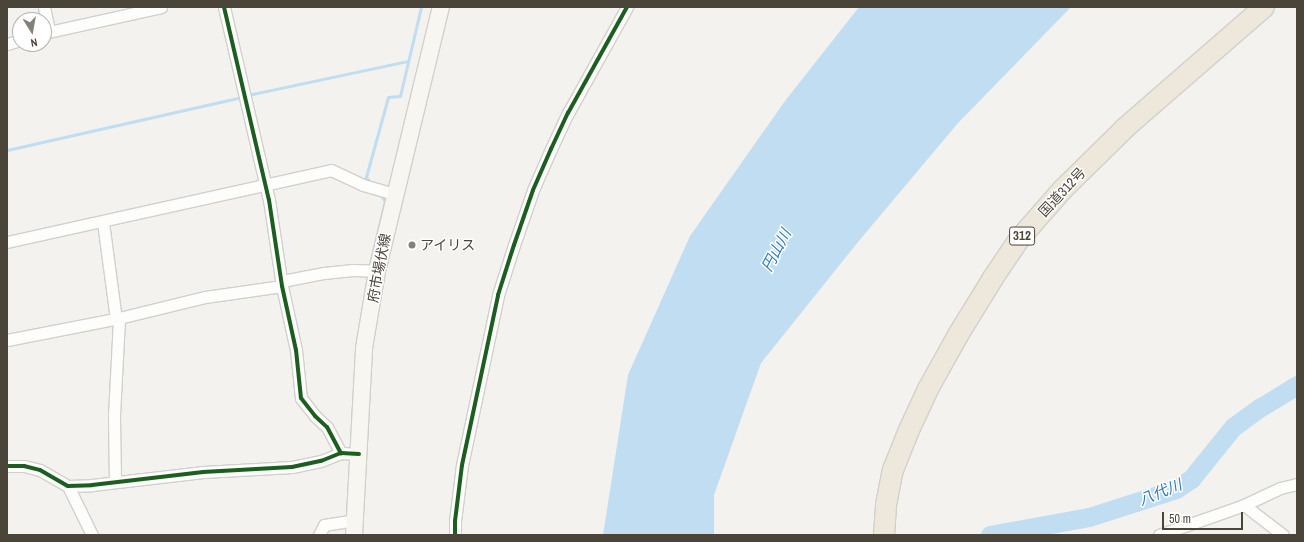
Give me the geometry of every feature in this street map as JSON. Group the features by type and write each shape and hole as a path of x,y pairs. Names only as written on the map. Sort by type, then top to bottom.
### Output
{"highway":[{"name":"国道312号","path":"884,535 886,505 893,470 915,417 958,335 993,278 1020,238 1063,189 1125,128 1264,7"}],"main road":[{"name":"府市場伏線","path":"355,527 364,348 377,271 394,194 441,7"}],"street":[{"path":"52,31 161,7"},
{"path":"224,7 264,184 269,200 282,283 296,350 301,398 315,416 327,427 341,453"},
{"path":"455,535 455,521 462,465 498,295 514,245 551,149 568,113 627,7"},
{"path":"7,242 103,222 264,184 331,170 363,185 394,194"},
{"path":"103,222 117,318 114,415 115,481"},
{"path":"7,340 117,318 205,298 339,272 377,271"},
{"path":"7,466 24,466 40,470 68,486 92,485 115,481 203,472 292,467 321,461 341,453 359,454"},
{"path":"1159,535 1244,505 1262,495 1297,484"},
{"path":"68,486 92,535"},
{"path":"1244,505 1283,535"},
{"path":"319,535 324,525 355,527"}],"water":[{"name":"円山川","path":"859,7 1071,7 958,123 858,242 761,363 714,495 714,535 603,535 628,375 690,236 785,101"}],"waterway":[{"path":"372,184 366,177 388,97 400,96 421,7"},
{"path":"248,95 408,61"},
{"path":"7,150 242,97"},
{"path":"369,268 385,201 379,193"},
{"path":"363,309 368,273"},
{"name":"八代川","path":"990,535 1089,517 1176,489 1191,479 1233,427 1261,407 1297,385"}],"cycle path":[{"path":"224,7 269,200 282,286 296,350 301,398 315,416 327,427 341,453"},
{"path":"455,535 455,521 462,465 498,295 514,245 533,190 568,113 627,7"},
{"path":"7,466 24,466 40,470 68,486 92,485 203,472 292,467 321,461 341,453 359,454"}],"place":[{"name":"アイリス","path":"412,245"}]}
